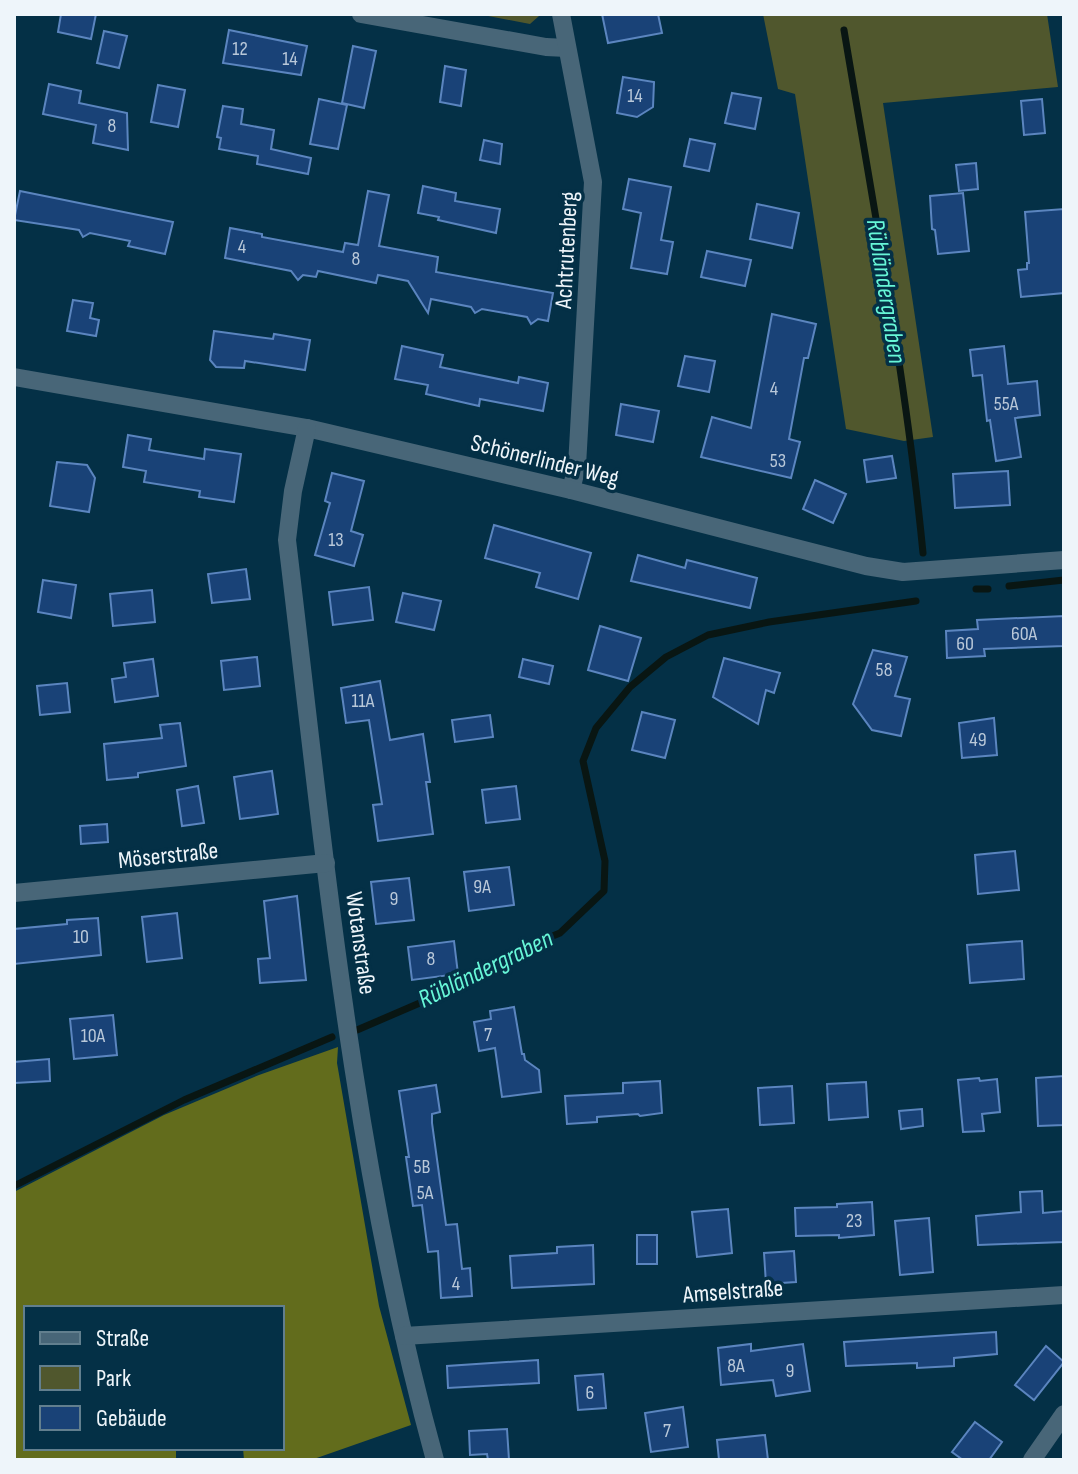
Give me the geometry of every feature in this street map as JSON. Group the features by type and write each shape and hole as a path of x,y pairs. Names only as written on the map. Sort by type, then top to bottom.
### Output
{"street":[{"path":"364,14 546,47 567,48"},
{"name":"Achtrutenberg","path":"561,14 593,182 577,466 571,490"},
{"name":"Schönerlinder Weg","path":"14,377 307,428 571,490 866,566 903,572 1064,560"},
{"name":"Wotanstraße","path":"307,428 293,491 287,540 326,863 381,1233 435,1460"},
{"name":"Möserstraße","path":"14,893 326,863"},
{"name":"Amselstraße","path":"404,1336 1064,1295"},
{"path":"1032,1460 1064,1414"}],"green space":[{"path":"478,14 539,14 539,16 530,24"},
{"path":"763,14 1047,14 1058,87 883,103 933,437 904,441 846,429 795,94 778,89"},
{"path":"338,1047 337,1063 379,1306 411,1425 311,1460 244,1460 243,1450 284,1450 284,1306 24,1306 24,1450 176,1450 176,1460 14,1460 14,1192 164,1115 259,1075"}],"building":[{"path":"61,14 96,14 91,39 58,32"},
{"path":"602,14 658,14 662,33 608,43"},
{"path":"229,30 307,46 301,75 223,63"},
{"path":"104,31 127,36 119,68 97,63"},
{"path":"353,46 376,51 364,108 342,103"},
{"path":"445,66 466,70 461,106 440,102"},
{"path":"623,77 654,82 653,107 637,117 617,113"},
{"path":"49,84 81,91 79,103 127,113 128,150 93,143 96,125 43,114"},
{"path":"158,85 185,90 178,127 151,122"},
{"path":"732,93 761,98 755,129 725,123"},
{"path":"319,99 347,105 338,149 310,144"},
{"path":"1042,99 1045,133 1024,135 1021,101"},
{"path":"223,106 243,109 241,124 274,130 271,149 311,158 308,174 257,164 258,156 219,149 221,138 217,137"},
{"path":"690,139 715,144 709,171 684,166"},
{"path":"484,140 502,144 500,164 480,160"},
{"path":"976,163 978,189 959,191 956,165"},
{"path":"629,179 671,187 661,240 673,242 667,274 631,268 641,213 623,209"},
{"path":"423,186 456,193 455,201 500,209 496,233 418,213"},
{"path":"20,191 173,222 165,254 128,246 130,241 90,233 83,237 79,230 14,220"},
{"path":"368,191 389,195 379,246 438,257 436,272 553,293 548,321 538,319 531,324 527,317 482,309 475,313 471,307 431,299 428,313 408,281 378,275 376,283 318,271 316,277 303,275 298,280 291,271 225,258 230,228 343,252 345,243 358,245"},
{"path":"963,193 969,251 938,254 935,230 932,229 930,196"},
{"path":"757,204 799,213 792,248 750,239"},
{"path":"1064,209 1064,293 1021,297 1018,270 1027,269 1029,263 1025,212"},
{"path":"707,251 751,260 745,286 701,277"},
{"path":"73,300 93,303 90,318 99,320 96,336 67,331"},
{"path":"772,314 816,324 808,358 804,358 789,439 800,442 791,478 701,457 712,417 751,428"},
{"path":"214,331 273,339 274,334 310,340 305,370 245,361 244,368 216,367 210,360"},
{"path":"402,346 443,355 440,367 518,383 519,377 548,383 543,411 480,399 479,406 426,394 428,385 395,379"},
{"path":"1004,346 1008,384 1037,381 1040,415 1015,418 1021,457 996,461 990,420 987,421 982,375 973,376 970,350"},
{"path":"685,356 715,361 709,392 678,386"},
{"path":"621,404 659,411 653,442 616,435"},
{"path":"128,435 151,439 149,450 204,459 205,449 241,454 234,502 199,497 200,491 144,482 146,471 123,467"},
{"path":"892,456 896,478 867,482 864,460"},
{"path":"57,462 87,465 95,478 89,512 50,506"},
{"path":"1008,471 1010,505 955,508 953,474"},
{"path":"332,473 364,481 351,531 363,535 354,566 315,555 330,503 325,501"},
{"path":"815,480 846,494 833,523 803,509"},
{"path":"494,525 591,553 578,599 536,587 540,573 485,558"},
{"path":"638,555 685,568 687,560 757,578 750,608 631,581"},
{"path":"246,569 250,599 212,603 208,574"},
{"path":"43,580 76,585 71,618 38,612"},
{"path":"369,587 373,620 333,625 329,592"},
{"path":"152,590 155,622 113,626 110,594"},
{"path":"403,593 441,601 434,630 396,622"},
{"path":"1064,616 1064,646 984,649 985,656 947,658 946,631 978,629 977,620"},
{"path":"600,626 641,638 628,681 588,670"},
{"path":"873,650 907,657 895,696 910,699 901,736 872,730 853,704"},
{"path":"257,657 260,686 224,690 221,661"},
{"path":"724,658 780,673 774,693 766,690 758,724 713,697"},
{"path":"153,659 158,696 115,702 112,679 126,677 124,663"},
{"path":"523,659 553,666 549,684 519,677"},
{"path":"380,681 390,740 423,734 433,834 378,841 373,805 382,804 369,720 346,723 341,688"},
{"path":"67,683 70,712 40,715 37,686"},
{"path":"642,712 675,720 665,758 632,750"},
{"path":"490,715 493,737 455,742 452,720"},
{"path":"994,718 997,755 962,758 959,723"},
{"path":"180,723 186,766 138,773 138,777 107,780 104,744 162,738 160,725"},
{"path":"272,771 278,814 240,819 234,777"},
{"path":"198,786 204,823 182,826 177,790"},
{"path":"516,786 520,819 486,823 482,790"},
{"path":"107,824 108,842 81,844 80,826"},
{"path":"1015,851 1019,890 978,894 975,855"},
{"path":"509,867 514,905 469,911 464,872"},
{"path":"409,878 414,920 376,924 371,882"},
{"path":"297,896 306,980 260,983 258,959 270,958 264,901"},
{"path":"177,913 182,958 147,962 142,917"},
{"path":"98,918 101,955 14,964 14,929"},
{"path":"454,941 458,974 412,980 408,947"},
{"path":"1022,941 1024,979 970,983 967,945"},
{"path":"514,1007 522,1054 539,1070 541,1092 502,1097 495,1048 479,1051 474,1022 491,1019 490,1011"},
{"path":"113,1015 117,1055 74,1059 70,1019"},
{"path":"49,1059 50,1081 15,1083 14,1062"},
{"path":"1064,1076 1064,1125 1038,1126 1036,1078"},
{"path":"979,1078 980,1081 997,1079 1000,1112 982,1114 984,1131 963,1132 958,1080"},
{"path":"660,1081 662,1113 597,1117 597,1122 567,1124 565,1096 623,1093 623,1083"},
{"path":"866,1082 868,1117 829,1120 827,1084"},
{"path":"436,1085 440,1112 432,1114 432,1123 446,1225 457,1224 462,1269 470,1268 472,1296 441,1298 438,1251 428,1252 422,1205 413,1206 399,1091"},
{"path":"792,1086 794,1123 760,1125 758,1088"},
{"path":"922,1109 923,1126 901,1129 899,1111"},
{"path":"1042,1191 1043,1213 1064,1211 1064,1242 978,1245 976,1216 1021,1212 1020,1192"},
{"path":"872,1202 874,1235 839,1238 839,1235 796,1236 795,1208"},
{"path":"728,1209 732,1253 697,1257 692,1212"},
{"path":"929,1218 933,1272 900,1275 895,1221"},
{"path":"637,1235 657,1235 657,1264 637,1264"},
{"path":"593,1245 594,1284 512,1288 510,1256 557,1253 557,1247"},
{"path":"794,1251 796,1282 766,1284 764,1253"},
{"path":"996,1332 997,1354 954,1358 954,1366 917,1368 917,1363 846,1366 844,1342"},
{"path":"751,1344 751,1351 803,1344 810,1391 776,1396 773,1380 721,1385 718,1348"},
{"path":"1046,1346 1064,1362 1034,1400 1015,1385"},
{"path":"538,1360 539,1383 448,1388 447,1366"},
{"path":"603,1374 606,1408 578,1410 575,1376"},
{"path":"683,1407 688,1447 651,1452 645,1413"},
{"path":"975,1422 1002,1442 989,1460 963,1460 952,1452"},
{"path":"507,1429 509,1460 488,1460 487,1454 470,1455 469,1431"},
{"path":"765,1435 768,1460 719,1460 717,1440"}],"waterway":[{"name":"Rübländergraben","path":"844,30 898,356 923,553"},
{"path":"1009,586 1064,580"},
{"path":"976,589 988,589"},
{"name":"Rübländergraben","path":"357,1030 436,996 511,953 560,933 604,891 605,861 583,761 596,728 630,687 666,657 708,635 769,622 916,601"},
{"name":"Rübländergraben","path":"14,1186 184,1100 332,1037"}]}
